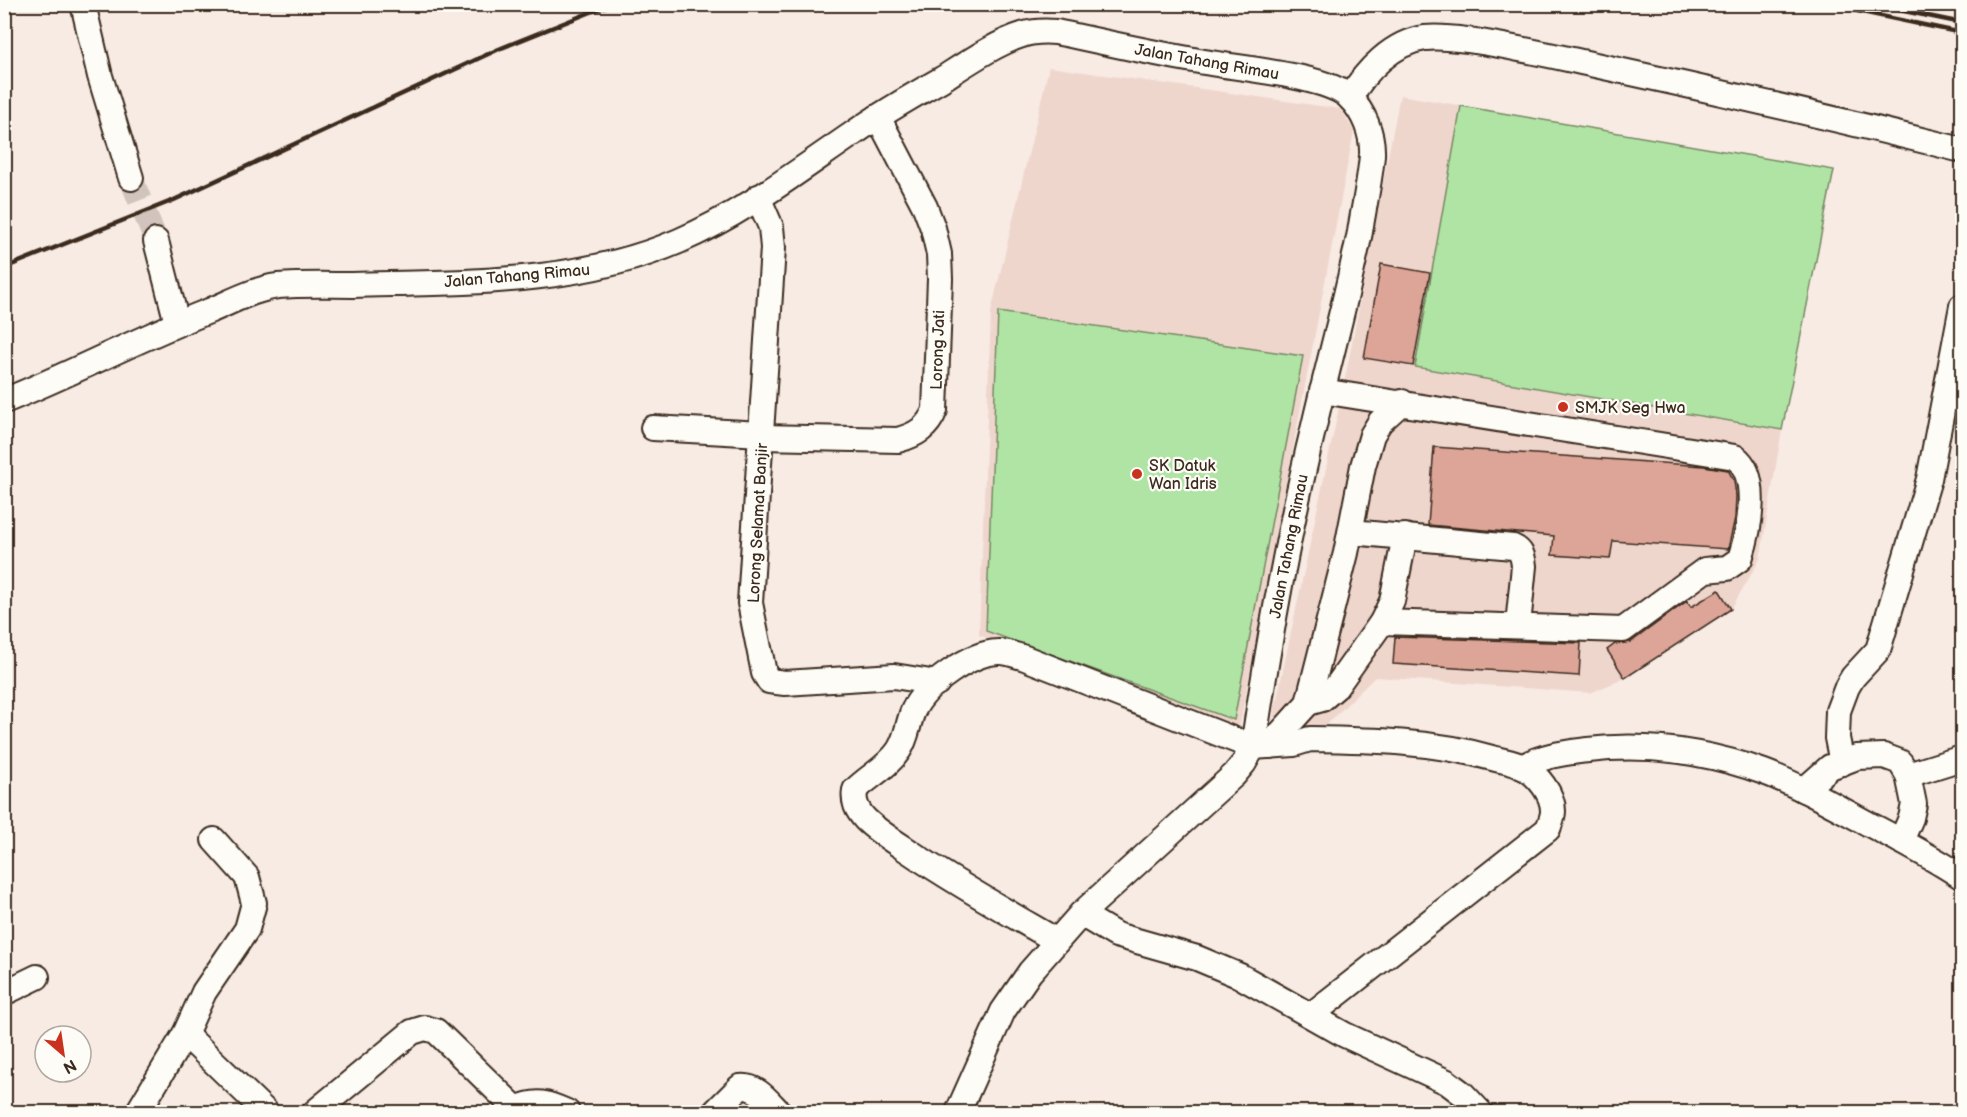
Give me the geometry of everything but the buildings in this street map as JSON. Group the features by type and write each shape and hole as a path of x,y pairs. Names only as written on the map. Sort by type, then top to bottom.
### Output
{"street":[{"path":"83,4 100,76 131,178"},
{"name":"Jalan Tahang Rimau","path":"4,400 40,387 177,323 248,294 277,286 459,282 533,277 602,266 659,249 682,240 758,197 878,117 978,57 1020,35 1039,31 1056,32 1200,62 1308,80 1340,90 1359,109 1368,128 1372,154 1352,272 1322,391 1276,598 1261,747 1234,775 1081,914 1030,972 1003,1011 958,1113"},
{"path":"1350,98 1358,83 1399,46 1425,38 1453,38 1506,46 1773,103 1962,150"},
{"name":"Lorong Jati","path":"653,428 898,440 912,436 931,421 935,410 939,254 925,207 878,117"},
{"name":"Lorong Selamat Banjir","path":"758,197 771,227 773,248 750,603 764,673 769,681 785,683 894,676 937,683"},
{"path":"156,241 177,323"},
{"path":"1842,762 1837,738 1838,711 1853,677 1878,650 1929,479 1962,306"},
{"path":"1322,391 1736,457 1743,463 1750,477 1751,502 1740,559 1727,568 1705,570 1623,630 1382,622"},
{"path":"1308,703 1351,532 1363,466 1372,435 1380,422 1402,402"},
{"path":"1351,532 1518,549 1523,556 1524,566 1518,626"},
{"path":"1261,747 1308,703 1322,699 1336,687 1382,622 1392,601 1405,536"},
{"path":"1056,941 923,861 866,820 856,807 855,790 883,768 895,755 919,702 937,683 956,668 988,653 1002,651 1025,658 1261,747 1294,744 1310,739 1431,744 1476,753 1522,767 1533,775 1545,789 1552,803 1553,814 1548,829 1311,1015"},
{"path":"1522,767 1538,759 1555,755 1618,747 1696,753 1764,772 1804,790 1936,860 1962,877"},
{"path":"1804,790 1830,767 1857,757 1884,756 1900,762 1908,775 1914,804 1911,818 1901,841"},
{"path":"1908,775 1962,758"},
{"path":"138,1113 185,1034 204,992 247,929 254,903 247,876 214,840"},
{"path":"1081,914 1116,935 1197,958 1240,976 1345,1035 1447,1082 1480,1113"},
{"path":"4,993 37,977"},
{"path":"315,1113 412,1032 425,1028 436,1030 514,1111 528,1103 546,1103 567,1113"},
{"path":"185,1034 266,1113"},
{"path":"715,1113 740,1087 747,1086 755,1089 779,1113"}],"shaded area":[{"name":"SK Datuk Wan Idris","path":"1049,67 1341,109 1354,131 1239,729 979,635 991,312"},
{"name":"SMJK Seg Hwa","path":"1400,95 1834,170 1782,430 1760,559 1731,609 1625,678 1590,693 1375,677 1323,728 1273,717 1344,384"}],"green space":[{"path":"1461,106 1834,170 1782,430 1415,367"},
{"path":"998,312 1303,356 1234,720 986,631"}],"tunnel":[{"path":"131,178 156,241"}],"railway":[{"path":"4,268 174,200 499,49 611,4"},
{"path":"1824,4 1962,33"},
{"path":"1870,4 1962,23"}],"place":[{"name":"SMJK Seg Hwa","path":"1563,407"},
{"name":"SK Datuk Wan Idris","path":"1137,474"}]}
